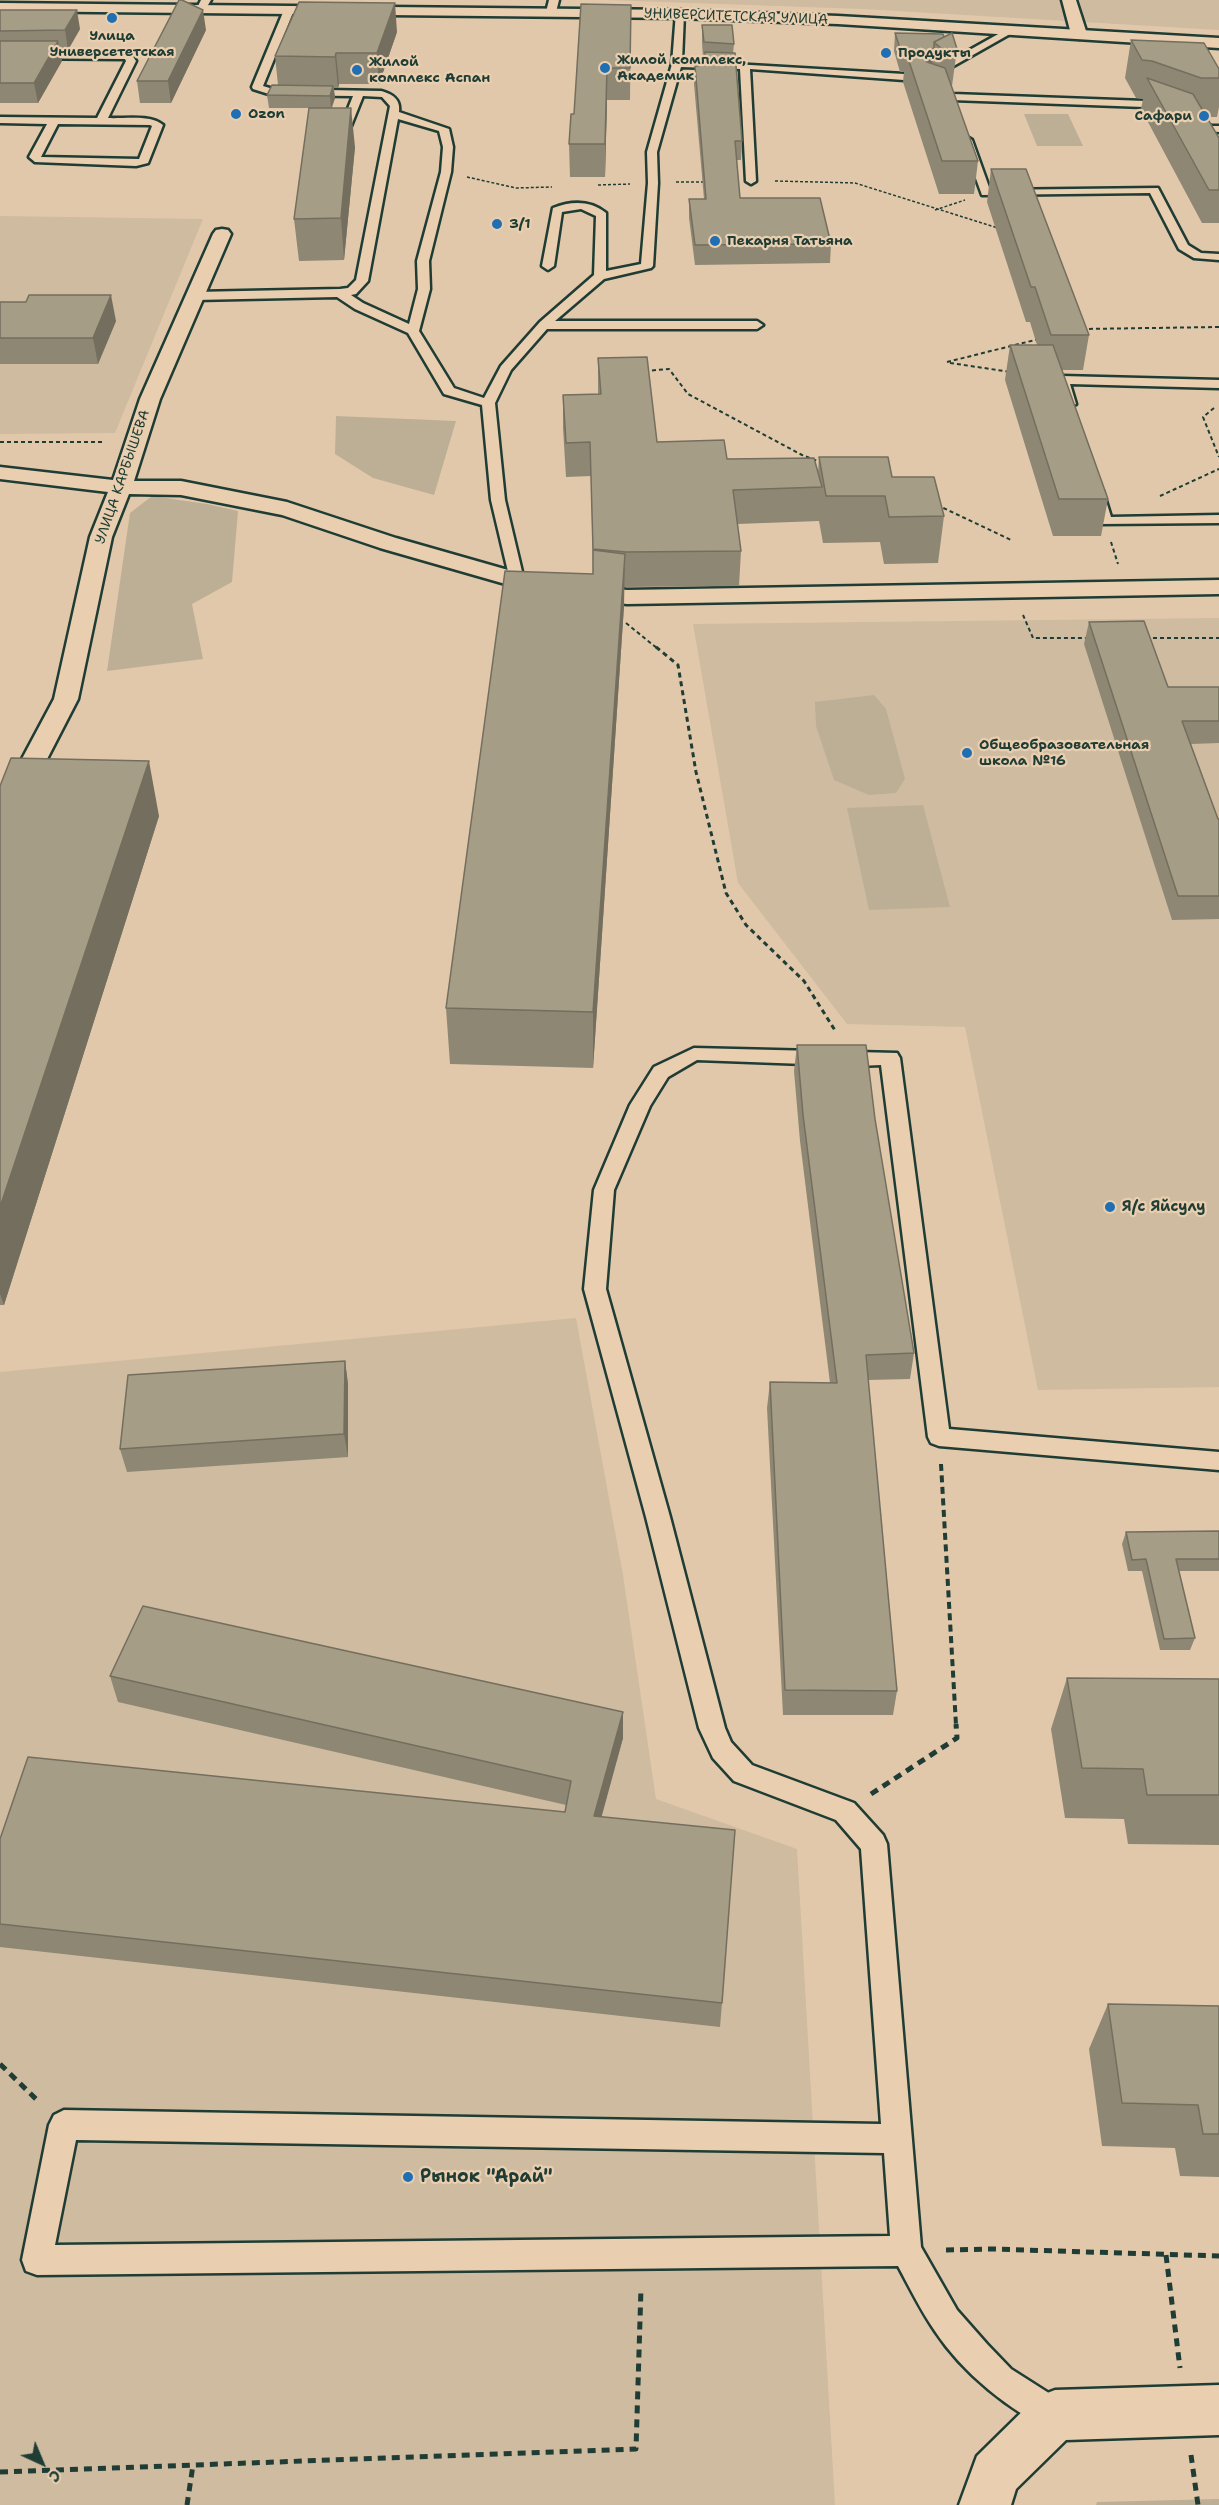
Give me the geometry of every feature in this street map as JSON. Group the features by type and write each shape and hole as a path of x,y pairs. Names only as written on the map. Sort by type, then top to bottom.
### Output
{"street":[{"path":"1069,0 1079,34"},
{"name":"УНИВЕРСИТЕТСКАЯ УЛИЦА","path":"10,4 204,4 289,10 553,6 1219,43"},
{"name":"УЛИЦА КАРБЫШЕВА","path":"0,825 66,699 101,537 150,399 222,234"},
{"path":"0,473 121,486 181,488 287,509 388,543 517,580 556,589 627,597 1219,586"},
{"path":"985,2505 995,2474 1055,2415 1219,2410"}],"lane":[{"path":"195,296 340,293 351,291 362,281 395,106 393,99 388,95 272,92 257,87 289,10"},
{"path":"517,580 498,500 488,403 505,369 544,325 600,276 647,266 653,183 652,152 677,64 679,14"},
{"path":"677,64 745,66 921,78 1012,30"},
{"path":"0,55 123,55 129,57 131,61 124,77 101,121"},
{"path":"745,66 751,181"},
{"path":"921,78 929,89 954,103 1144,104 1215,132"},
{"path":"346,126 359,93"},
{"path":"393,114 444,129 448,147 446,172 423,261 424,289 413,331"},
{"path":"0,120 152,122 158,125 144,161 128,164 39,160 34,157 54,121"},
{"path":"963,129 986,193 1154,190 1183,247 1198,256 1219,258"},
{"path":"548,266 557,210 565,206 595,209 602,215 600,276"},
{"path":"340,293 359,306 413,331 449,391 488,403"},
{"path":"544,325 758,325"},
{"path":"1072,413 1062,380 1219,384"},
{"path":"1092,478 1105,521 1219,519"},
{"path":"1055,2415 1000,2380 976,2355 946,2321 906,2251 874,1844 845,1811 743,1773 722,1750 712,1728 658,1517 595,1289 604,1190 640,1104 661,1072 694,1054 858,1060 890,1058 939,1437 1219,1461"},
{"path":"897,2139 64,2126 37,2260 906,2251"}],"path":[{"path":"446,172 516,188 562,186"},
{"path":"596,185 751,181 855,183 935,210 1002,229"},
{"path":"935,210 986,193"},
{"path":"1076,329 1219,327"},
{"path":"1044,338 947,362 1062,380"},
{"path":"635,372 669,369 688,394 802,456 823,463"},
{"path":"1219,404 1203,417 1219,457"},
{"path":"0,442 136,442"},
{"path":"936,505 1011,540"},
{"path":"1020,609 1033,638 1091,638"},
{"path":"633,620 622,620 678,665 696,772 726,893 746,925 804,981 825,1018 858,1060"},
{"path":"1138,638 1219,638"},
{"path":"845,1811 957,1738 939,1437"},
{"path":"0,2064 64,2126"},
{"path":"906,2251 992,2249 1219,2256"},
{"path":"0,2472 636,2449 642,2254"},
{"path":"187,2505 192,2465"}],"shaded area":[{"path":"607,0 1219,0 1219,30 863,9"},
{"path":"1024,114 1068,114 1083,146 1037,146"},
{"path":"0,216 203,219 115,433 0,434"},
{"path":"336,416 456,421 434,495 373,478 335,454"},
{"path":"152,496 238,511 232,582 192,604 203,659 107,671 130,513"},
{"name":"Общеобразовательная школа №16","path":"1219,618 1219,1387 1038,1390 965,1027 847,1024 738,883 693,624"},
{"path":"874,695 886,709 905,779 896,793 869,795 834,780 816,726 815,702"},
{"path":"923,805 950,907 869,910 847,808"},
{"name":"Рынок \"Арай\"","path":"576,1318 623,1575 656,1799 797,1849 835,2505 0,2505 0,1372"},
{"path":"1219,2499 1219,2505 1096,2505 1097,2502"}],"building":[{"path":"179,0 203,10 168,81 137,81"},
{"path":"299,2 395,3 377,53 336,53 335,57 275,56"},
{"path":"581,4 631,5 630,68 607,68 605,144 569,144 571,114 574,114"},
{"path":"0,10 77,10 65,30 0,31"},
{"path":"702,25 732,25 734,44 704,42"},
{"path":"895,33 943,34 944,37 934,42 934,48 921,54 906,52 902,54"},
{"path":"952,33 957,49 942,49 934,42"},
{"path":"1131,40 1204,43 1219,69 1219,78 1201,78 1152,61 1142,60"},
{"path":"0,41 58,41 34,83 0,83"},
{"path":"705,52 735,53 742,141 735,141 740,198 820,198 831,244 695,245 689,199 706,199 695,66 699,66 699,59 705,59"},
{"path":"906,52 920,53 927,62 945,68 978,161 942,161"},
{"path":"1147,78 1193,94 1219,138 1219,190 1209,190"},
{"path":"272,85 333,86 330,96 267,95"},
{"path":"309,108 351,108 341,218 294,219"},
{"path":"991,169 1026,169 1089,335 1051,335 1035,287 1031,287"},
{"path":"29,295 111,295 93,338 0,338 0,302 26,302"},
{"path":"1010,345 1053,345 1108,499 1059,499"},
{"path":"647,357 657,442 724,440 727,459 814,458 822,487 733,490 741,551 626,552 593,549 590,442 566,443 563,395 601,394 598,358"},
{"path":"819,457 888,457 892,477 934,477 944,516 889,517 885,496 826,496"},
{"path":"593,550 625,554 593,1012 446,1008 505,571 593,574"},
{"name":"Общеобразовательная школа №16","path":"1144,621 1168,687 1219,687 1219,721 1182,721 1219,819 1219,896 1178,896 1089,622"},
{"path":"11,758 149,761 0,1207 0,786"},
{"path":"797,1045 866,1045 875,1119 914,1353 866,1355 897,1691 785,1690 770,1382 837,1383 803,1115"},
{"path":"345,1361 344,1434 120,1449 128,1375"},
{"path":"1219,1531 1219,1559 1176,1559 1195,1638 1164,1639 1146,1559 1132,1560 1126,1532"},
{"path":"143,1606 623,1712 594,1816 735,1830 722,2003 0,1924 0,1839 28,1757 565,1812 571,1781 110,1676"},
{"path":"1067,1678 1219,1679 1219,1795 1147,1795 1143,1769 1082,1768"},
{"path":"1108,2004 1219,2006 1219,2134 1203,2134 1198,2105 1122,2103"}],"place":[{"name":"Улица Универсететская","path":"112,18"},
{"name":"Продукты","path":"886,53"},
{"name":"Жилой комплекс, Академик","path":"605,68"},
{"name":"Жилой комплекс Аспан","path":"357,70"},
{"name":"Ozon","path":"236,114"},
{"name":"Сафари","path":"1204,116"},
{"name":"3/1","path":"497,224"},
{"name":"Пекарня Татьяна","path":"715,241"},
{"name":"Общеобразовательная школа №16","path":"967,753"},
{"name":"Я/c Яйсулу","path":"1110,1207"},
{"name":"Рынок \"Арай\"","path":"408,2177"}]}
